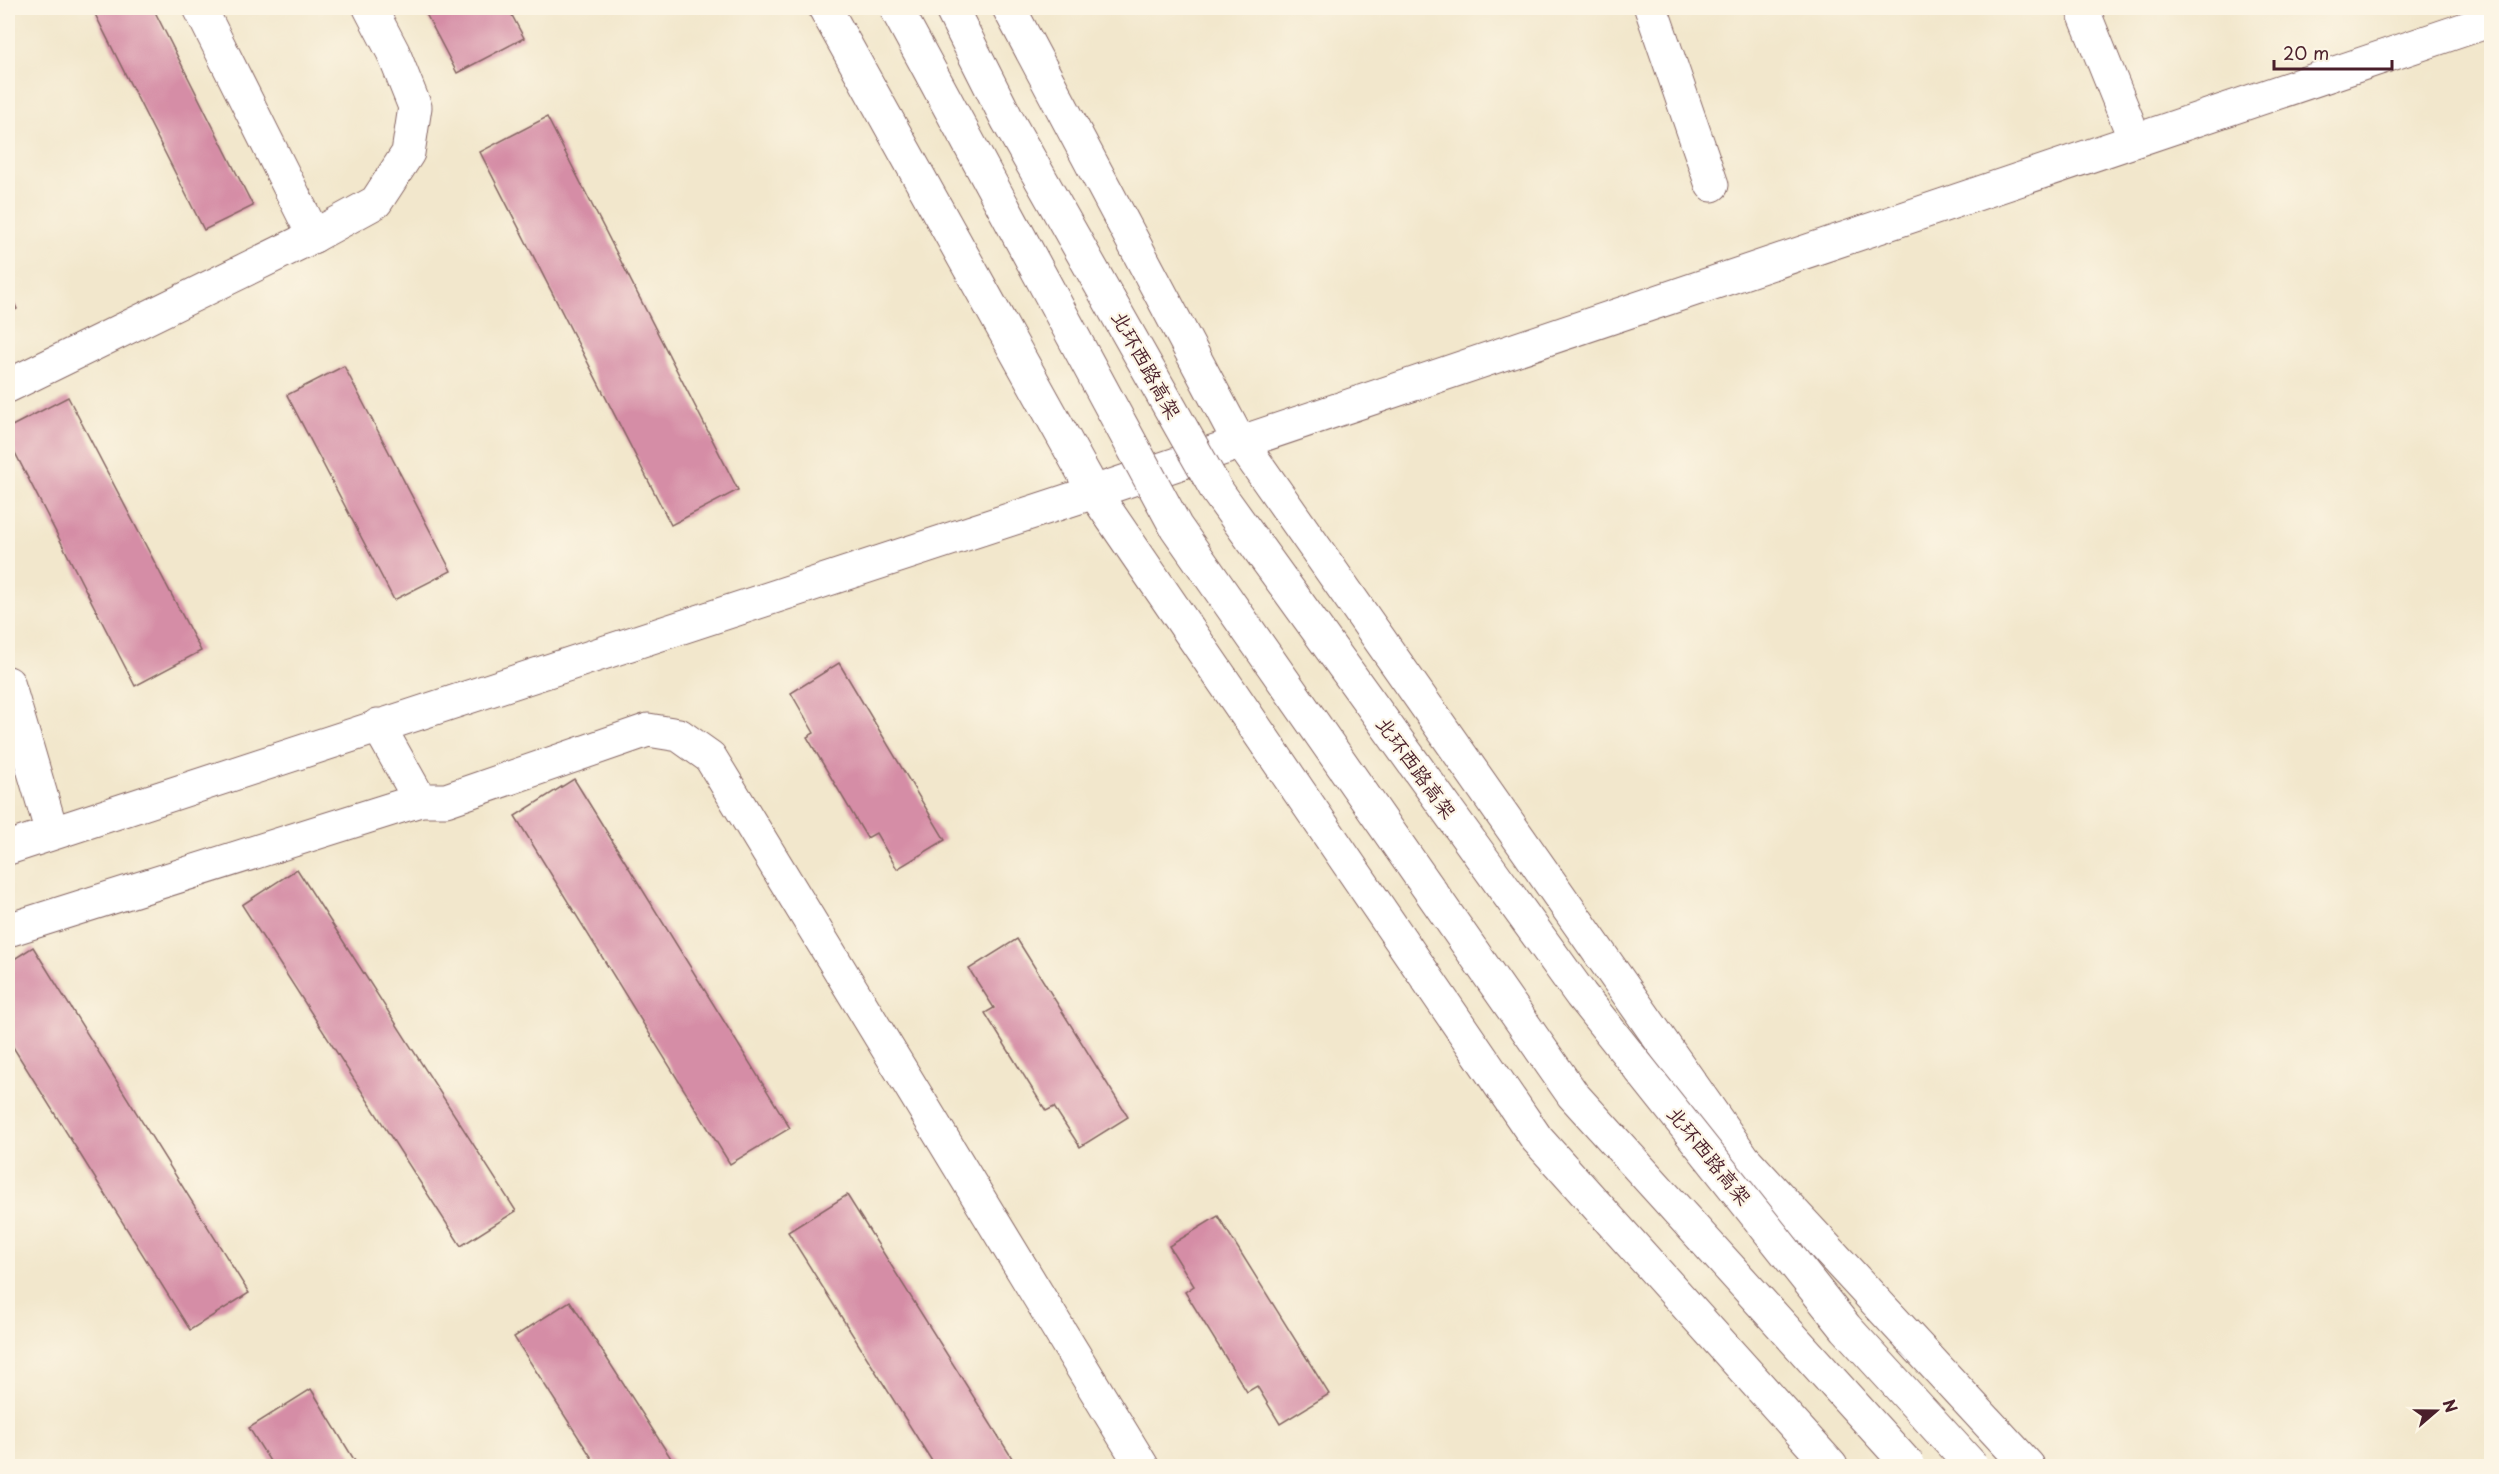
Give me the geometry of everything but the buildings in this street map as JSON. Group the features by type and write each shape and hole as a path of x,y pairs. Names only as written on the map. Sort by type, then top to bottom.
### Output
{"main road":[{"path":"200,8 314,236"},
{"path":"8,386 314,236 376,202 408,153 415,107 393,52 370,8"},
{"path":"825,8 1094,492 1537,1139 1831,1467"},
{"path":"896,8 1176,528 1573,1095 1909,1467"},
{"name":"北环西路高架","path":"951,8 1008,121 1217,491 1581,995 1846,1328 1972,1467"},
{"path":"1009,8 1241,442 1744,1159 2028,1467"},
{"path":"1650,8 1712,185"},
{"path":"2082,8 2134,140"},
{"path":"8,848 1094,492 2492,20"},
{"path":"8,683 52,833"},
{"path":"378,725 420,800"},
{"path":"8,930 420,800 446,800 648,730 679,735 710,757 1142,1467"}]}
